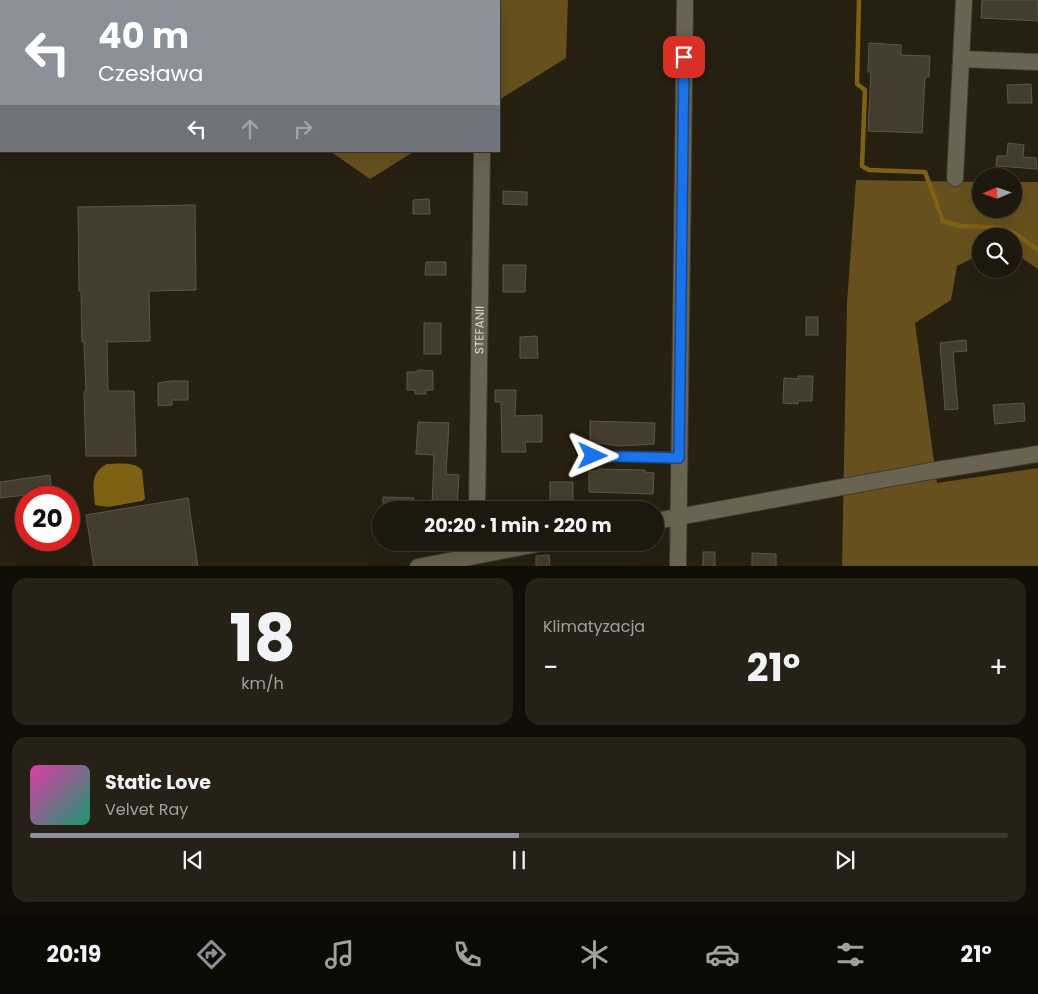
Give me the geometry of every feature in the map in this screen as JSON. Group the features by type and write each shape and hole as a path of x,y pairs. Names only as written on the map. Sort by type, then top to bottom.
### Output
{"street":[{"path":"678,566 684,0"},
{"path":"955,178 964,0"},
{"path":"961,59 1038,62"},
{"name":"STEFANII","path":"477,501 482,152"},
{"path":"664,519 1038,454"},
{"path":"418,566 498,551"}],"lane":[{"path":"593,456 679,458"}],"shaded area":[{"path":"500,0 568,0 566,58 500,99"},
{"path":"331,152 413,152 370,179"},
{"path":"856,180 972,182 972,218 1022,218 1022,182 1038,182 1038,269 1022,258 1022,228 972,228 972,258 957,266 951,300 915,323 937,483 1038,468 1038,566 842,566 847,303"},
{"path":"107,464 130,464 139,467 142,470 145,499 108,507 95,505 95,476"}],"building":[{"path":"982,0 1038,0 1038,21 981,18"},
{"path":"869,43 901,45 901,55 930,56 929,77 925,77 922,133 868,131 871,72 868,72"},
{"path":"1031,84 1032,103 1008,103 1007,85"},
{"path":"1008,143 1024,145 1023,157 1036,158 1037,169 996,166 997,156 1007,156"},
{"path":"503,191 527,192 527,205 503,204"},
{"path":"429,199 430,214 413,214 413,200"},
{"path":"195,205 196,290 149,291 150,341 107,342 108,391 134,391 136,456 86,456 84,392 86,391 84,342 82,342 81,291 79,291 78,207"},
{"path":"426,262 446,262 446,275 425,275"},
{"path":"503,265 526,265 525,292 503,292"},
{"path":"806,317 818,317 818,335 806,335"},
{"path":"424,323 441,323 441,354 424,354"},
{"path":"537,336 538,358 520,358 520,337"},
{"path":"966,340 967,351 953,352 958,409 945,410 940,343"},
{"path":"418,370 433,371 433,390 426,390 426,394 415,394 415,390 407,390 407,372 416,372"},
{"path":"798,376 813,376 812,401 798,401 798,404 783,403 784,378 798,379"},
{"path":"188,381 188,400 172,400 172,405 158,406 158,383"},
{"path":"495,390 516,390 515,416 542,415 542,442 525,442 526,452 502,452 501,402 495,402"},
{"path":"1024,403 1025,421 995,424 993,405"},
{"path":"590,421 655,423 654,444 620,446 590,442"},
{"path":"418,422 449,423 446,474 459,475 457,501 432,501 434,455 416,454"},
{"path":"598,469 645,470 645,472 654,473 653,494 589,492 589,471 598,471"},
{"path":"50,475 51,486 15,486 15,496 0,498 0,482"},
{"path":"550,482 573,482 573,501 550,501"},
{"path":"383,497 414,498 414,501 383,501"},
{"path":"188,498 198,566 94,566 86,515"},
{"path":"703,552 715,552 715,566 703,566"},
{"path":"752,553 776,554 776,566 752,566"},
{"path":"549,555 550,566 536,566 536,556"}],"waterway":[{"path":"859,0 857,84 865,90 862,166 869,170 925,172 943,221 960,226 993,227 1016,234 1038,250"}],"route":[{"path":"593,456 679,458 684,57"}]}
